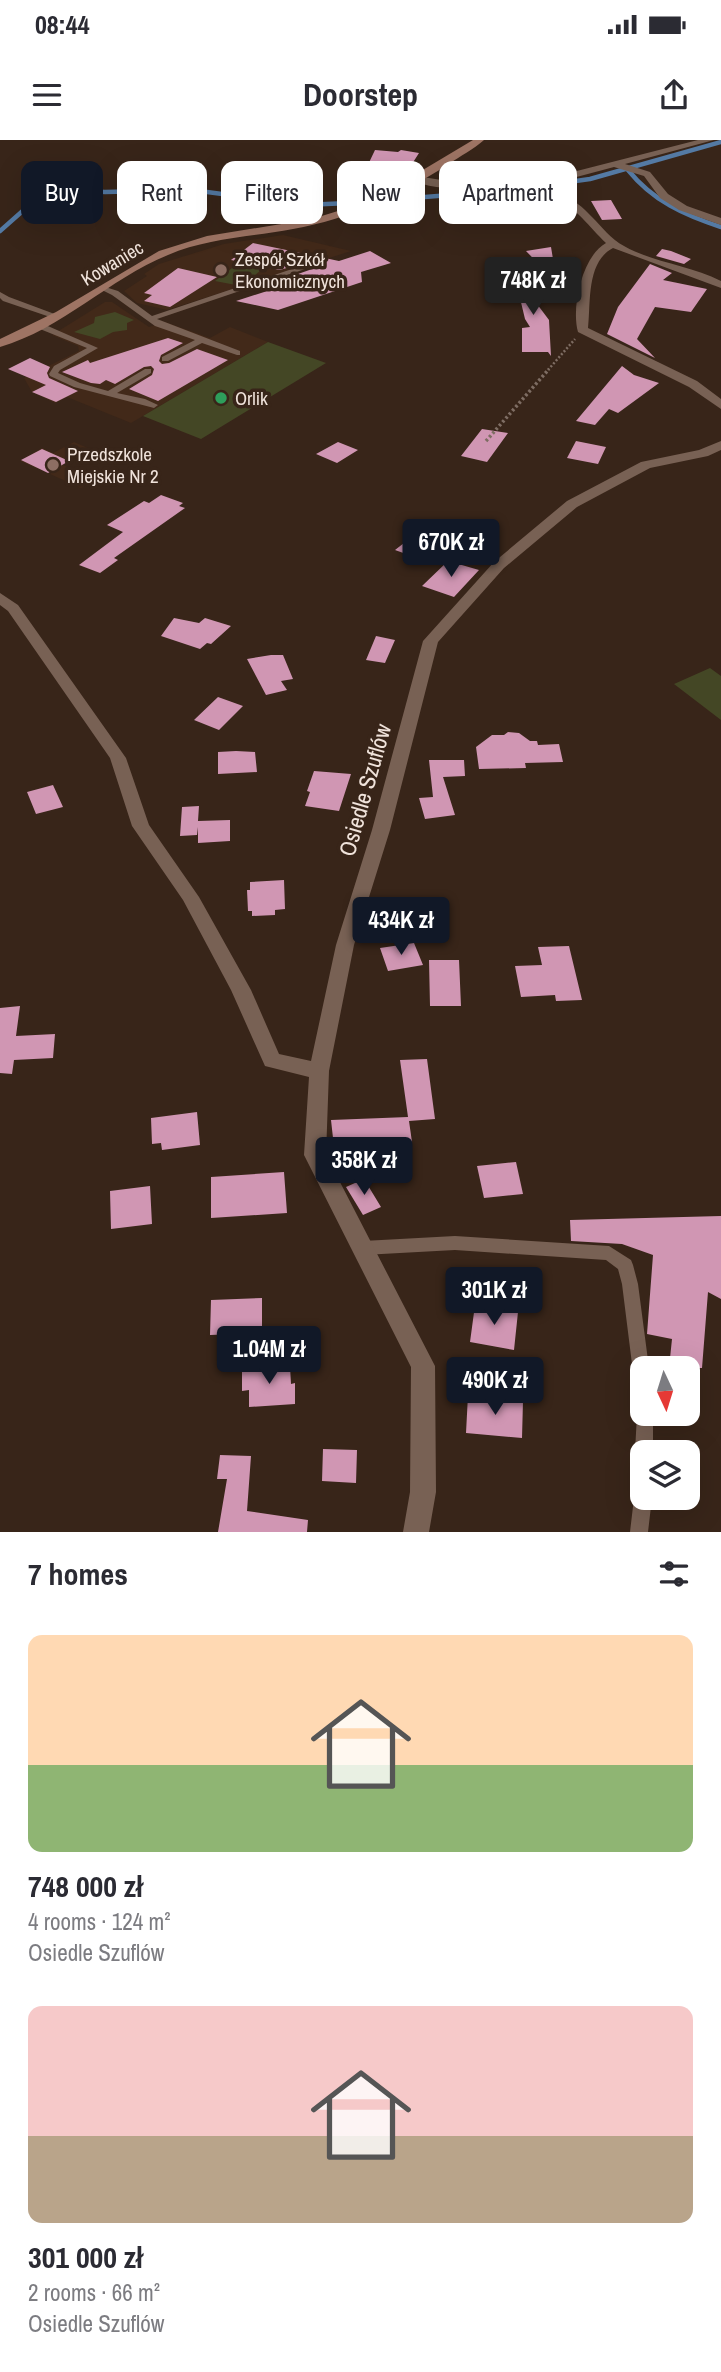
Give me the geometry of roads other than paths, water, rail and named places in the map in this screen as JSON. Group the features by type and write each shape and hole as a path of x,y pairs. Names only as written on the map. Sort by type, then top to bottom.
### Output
{"street":[{"name":"Kowaniec","path":"425,173 479,140"},
{"path":"577,174 709,140"},
{"path":"617,165 647,174 664,196 673,202 721,222"},
{"path":"577,206 612,244 657,262 701,275 721,285"},
{"name":"Kowaniec","path":"0,343 56,316 148,260 184,245 311,223 337,215"},
{"path":"612,244 602,247 594,259 585,286 582,330 693,384 721,405"},
{"name":"Osiedle Szuflów","path":"416,1532 423,1492 423,1366 315,1155 319,1071 345,945 381,830 431,641 499,565 572,503 646,465 703,453 721,445"},
{"path":"0,597 13,608 118,758 141,826 190,897 242,990 272,1060 319,1071"}],"lane":[{"path":"150,319 310,266"},
{"path":"102,288 115,293 150,319 237,353"},
{"path":"0,294 6,299 56,316"},
{"path":"38,325 94,348 57,368 53,374 87,390 127,396 154,405"},
{"path":"165,359 202,340"},
{"path":"110,393 148,371"},
{"path":"363,1248 455,1242 608,1253 625,1265 639,1356"},
{"path":"639,1532 642,1510"}],"waterway":[{"name":"Kowaniec","path":"0,231 26,208 26,195 45,189 105,192 192,190 304,205 349,203 512,190 590,179 721,142"},
{"path":"628,170 648,190 670,206 721,227"}],"place":[{"name":"Zespół Szkół Ekonomicznych","path":"221,270"},
{"name":"Orlik","path":"221,398"},
{"name":"Przedszkole Miejskie Nr 2","path":"53,465"}]}
